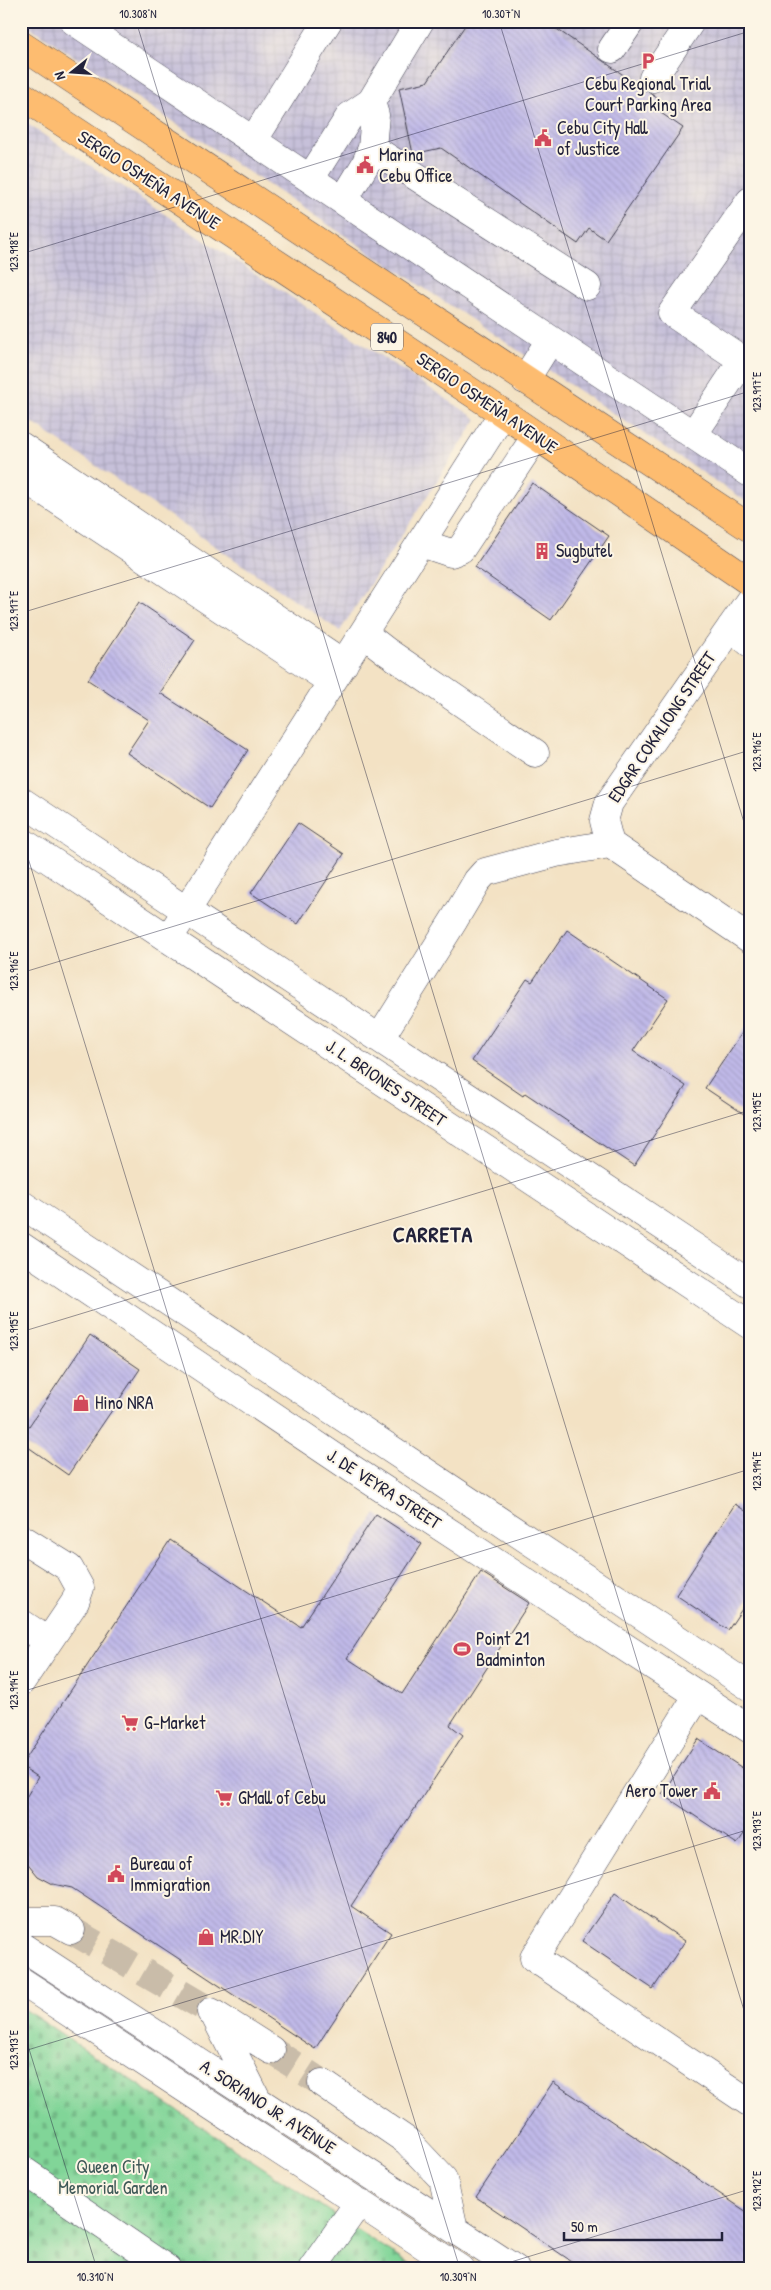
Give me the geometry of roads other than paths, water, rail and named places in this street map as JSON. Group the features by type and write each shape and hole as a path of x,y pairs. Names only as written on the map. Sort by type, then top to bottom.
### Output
{"highway":[{"name":"840","path":"21,45 750,528"},
{"name":"SERGIO OSMEÑA AVENUE","path":"21,95 536,436 750,582"}],"street":[{"path":"253,141 328,21"},
{"path":"310,179 350,116 371,102 420,21"},
{"path":"612,49 631,21"},
{"path":"653,78 690,21"},
{"path":"83,24 253,141 750,473"},
{"path":"343,201 365,165 372,148 375,115 371,102"},
{"path":"372,148 588,286"},
{"path":"693,435 746,363 672,314 750,201"},
{"path":"525,380 550,340"},
{"path":"168,939 503,414"},
{"path":"422,543 451,553 461,549 536,436"},
{"path":"22,449 338,673"},
{"path":"21,476 338,673"},
{"name":"EDGAR COKALIONG STREET","path":"610,844 604,821 609,803 740,635 750,600"},
{"path":"364,634 535,754"},
{"name":"J. L. BRIONES STREET","path":"21,801 750,1284"},
{"name":"J. L. BRIONES STREET","path":"21,841 750,1325"},
{"path":"380,1038 454,920 476,881 486,872 556,853 610,844 750,939"},
{"path":"532,1180 549,1151"},
{"name":"J. DE VEYRA STREET","path":"21,1204 750,1687"},
{"name":"J. DE VEYRA STREET","path":"21,1246 354,1470 750,1729"},
{"path":"354,1470 369,1436"},
{"path":"21,1538 69,1568 80,1588 75,1602 21,1682"},
{"path":"21,1623 48,1641"},
{"path":"698,1695 534,1958 750,2103"},
{"path":"21,1921 55,1920 70,1930"},
{"name":"A. SORIANO JR. AVENUE","path":"21,1946 515,2269"},
{"name":"A. SORIANO JR. AVENUE","path":"21,1981 460,2269"},
{"path":"258,2101 208,2010 271,2050"},
{"path":"322,2083 407,2140 443,2180 454,2229"},
{"path":"21,2169 167,2269"},
{"path":"312,2269 359,2202"}],"tunnel":[{"path":"71,1930 202,2006"},
{"path":"271,2050 322,2083"}],"place":[{"name":"Cebu Regional Trial Court Parking Area","path":"648,61"},
{"name":"Cebu City Hall of Justice","path":"543,138"},
{"name":"Marina Cebu Office","path":"365,165"},
{"name":"Sugbutel","path":"542,551"},
{"name":"Hino NRA","path":"81,1403"},
{"name":"Point 21 Badminton","path":"462,1649"},
{"name":"G-Market","path":"130,1723"},
{"name":"Aero Tower","path":"712,1791"},
{"name":"GMall of Cebu","path":"224,1798"},
{"name":"Bureau of Immigration","path":"116,1874"},
{"name":"MR.DIY","path":"206,1937"}],"district":[{"name":"CARRETA","path":"433,1234"}],"park label":[{"name":"Queen City Memorial Garden","path":"113,2177"}]}
